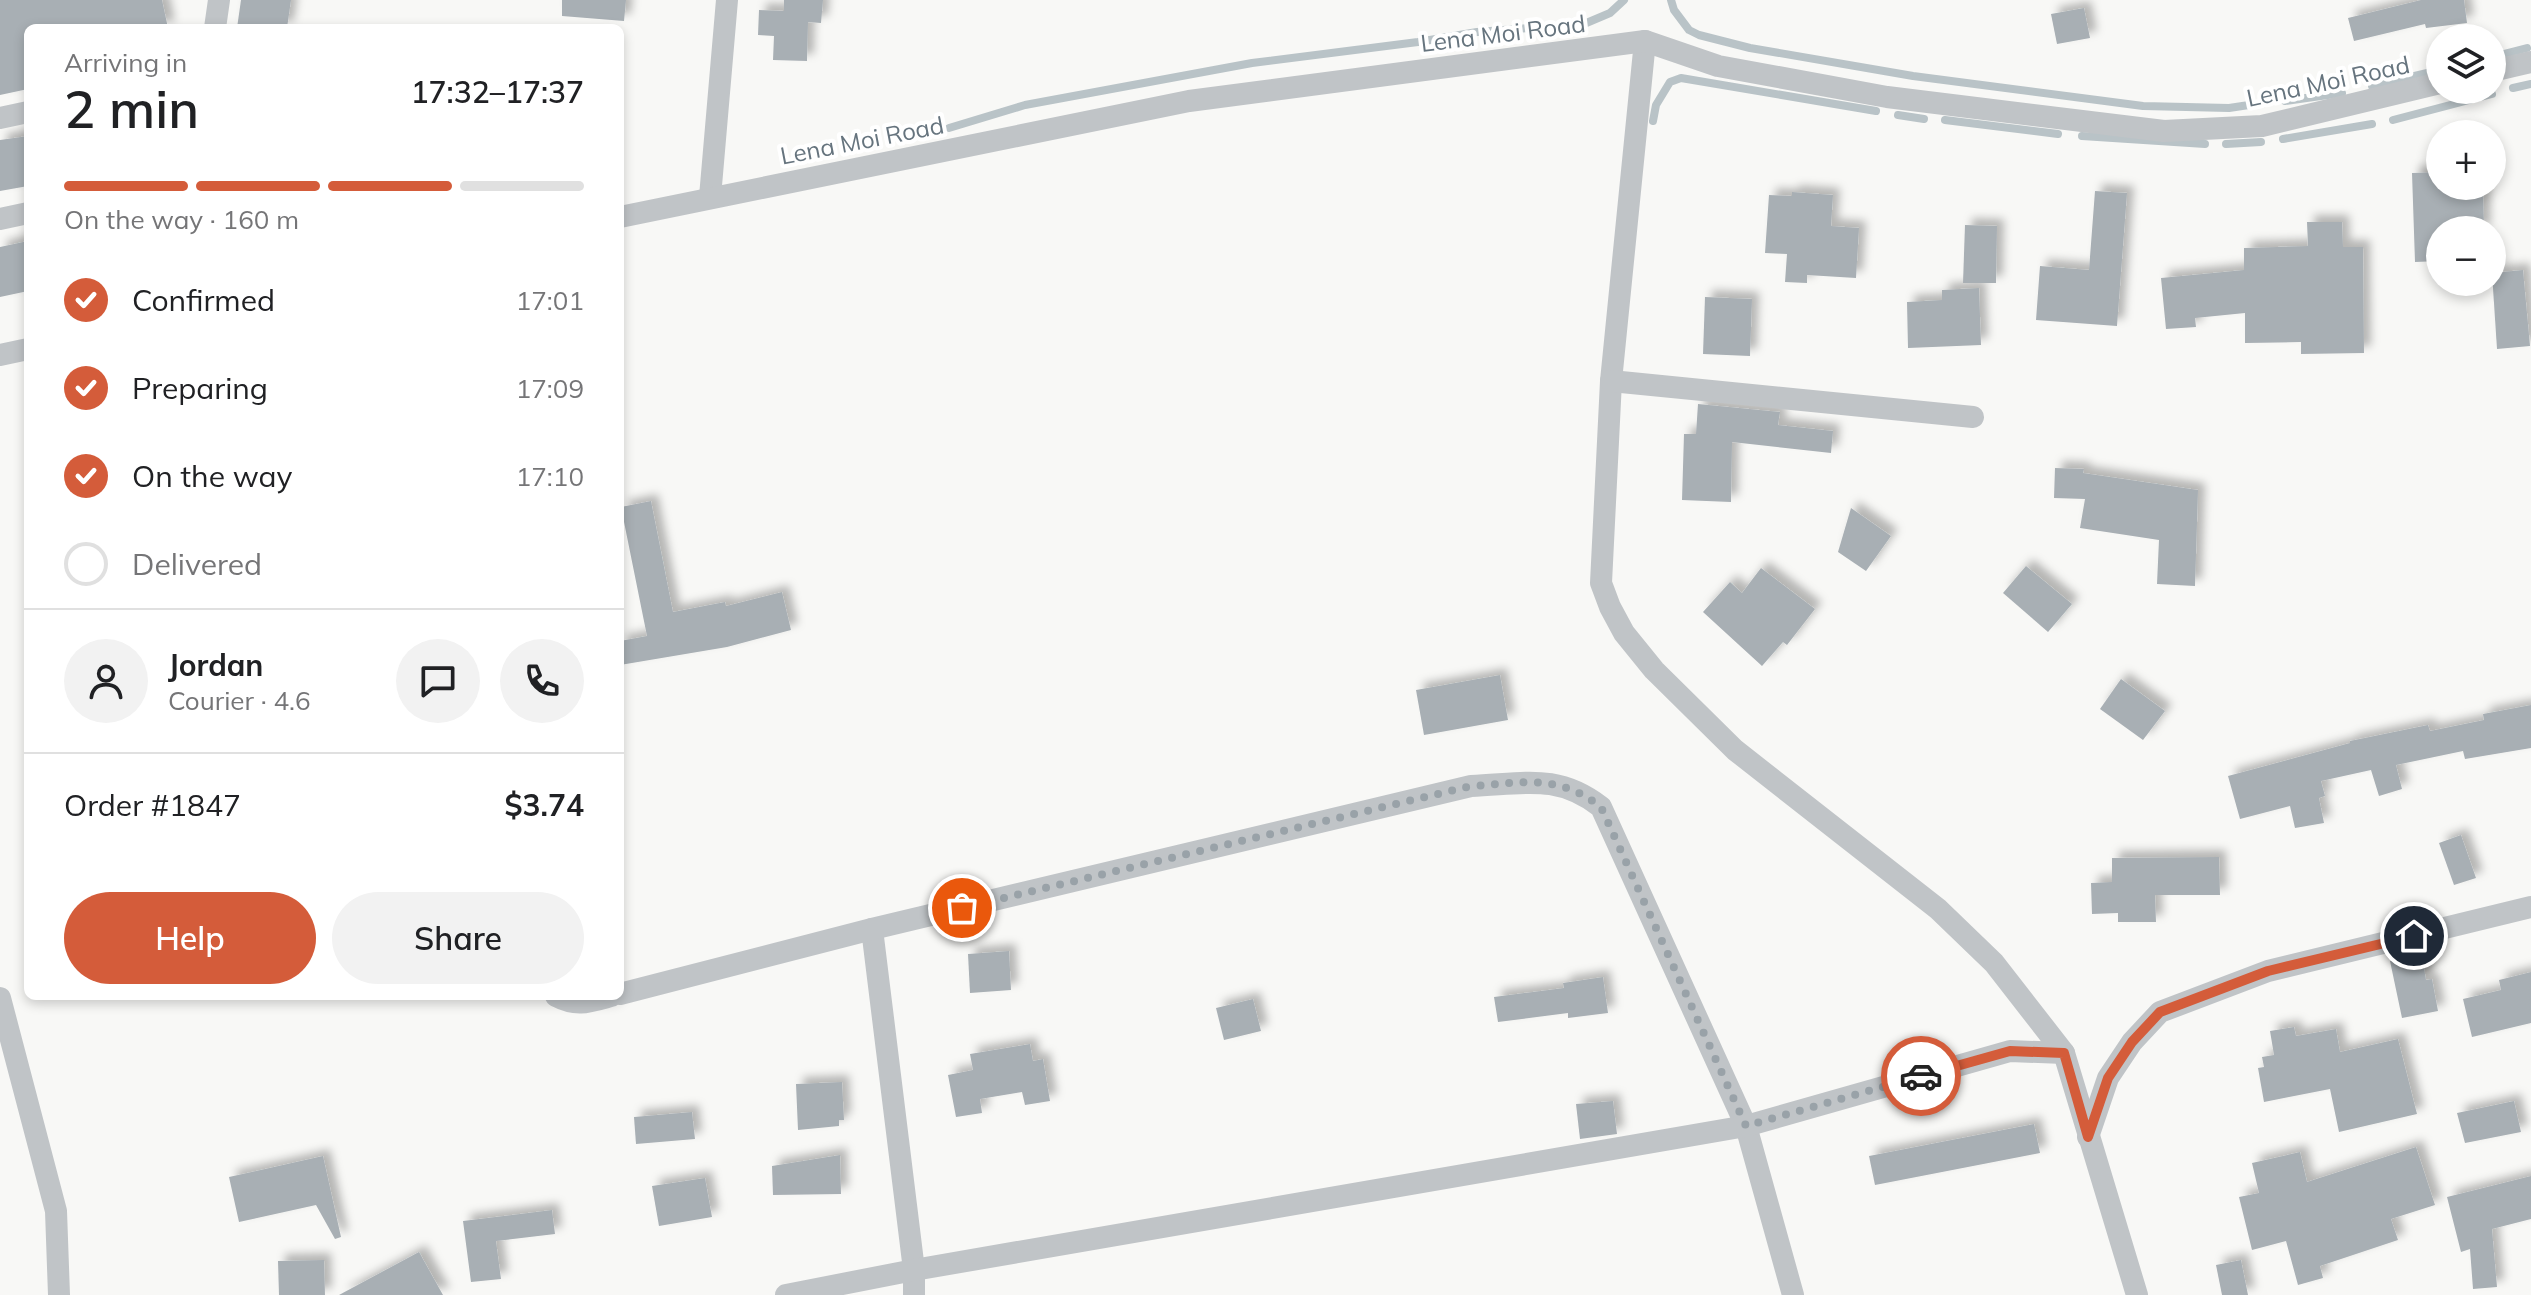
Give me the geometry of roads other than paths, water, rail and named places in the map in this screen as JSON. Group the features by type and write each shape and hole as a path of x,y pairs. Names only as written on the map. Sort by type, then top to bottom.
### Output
{"street":[{"path":"216,24 219,0"},
{"path":"710,197 727,0"},
{"path":"1645,41 1611,381 1601,583 1610,607 1624,633 1654,670 1735,750 1938,909 1994,963 2064,1053 2137,1295"},
{"name":"Lena Moi Road","path":"624,216 1189,101 1645,41 1718,66 1887,97 2164,131 2262,126 2426,86"},
{"path":"2506,68 2531,62"},
{"path":"0,118 24,113"},
{"path":"0,219 24,214"},
{"path":"0,355 24,350"},
{"path":"1611,381 1973,417"},
{"path":"624,993 872,929 1471,786 1549,782 1570,787 1601,807 1746,1126 1793,1295"},
{"path":"2088,1137 2108,1078 2132,1042 2160,1012 2268,971 2531,907"},
{"path":"872,929 914,1270 914,1295"},
{"path":"0,998 56,1211 59,1295"},
{"path":"564,1000 585,1003 596,1000"},
{"path":"786,1295 914,1270 1746,1126 2010,1051 2064,1053"}],"waterway":[{"path":"949,128 1025,105 1252,63 1477,32 1584,24 1610,13 1624,0"},
{"path":"1671,0 1674,10 1689,30 1750,48 1913,76 2143,106 2229,108 2249,105"},
{"path":"2506,53 2527,48"},
{"path":"2372,86 2426,73"},
{"path":"1653,121 1656,105 1670,82 1681,78 1876,111"},
{"path":"2513,88 2531,84"},
{"path":"2285,101 2342,93"},
{"path":"2393,120 2454,104"},
{"path":"1898,115 1924,119"},
{"path":"1945,120 2058,134"},
{"path":"2283,139 2372,124"},
{"path":"2082,136 2205,144"},
{"path":"2226,144 2261,142"}]}
